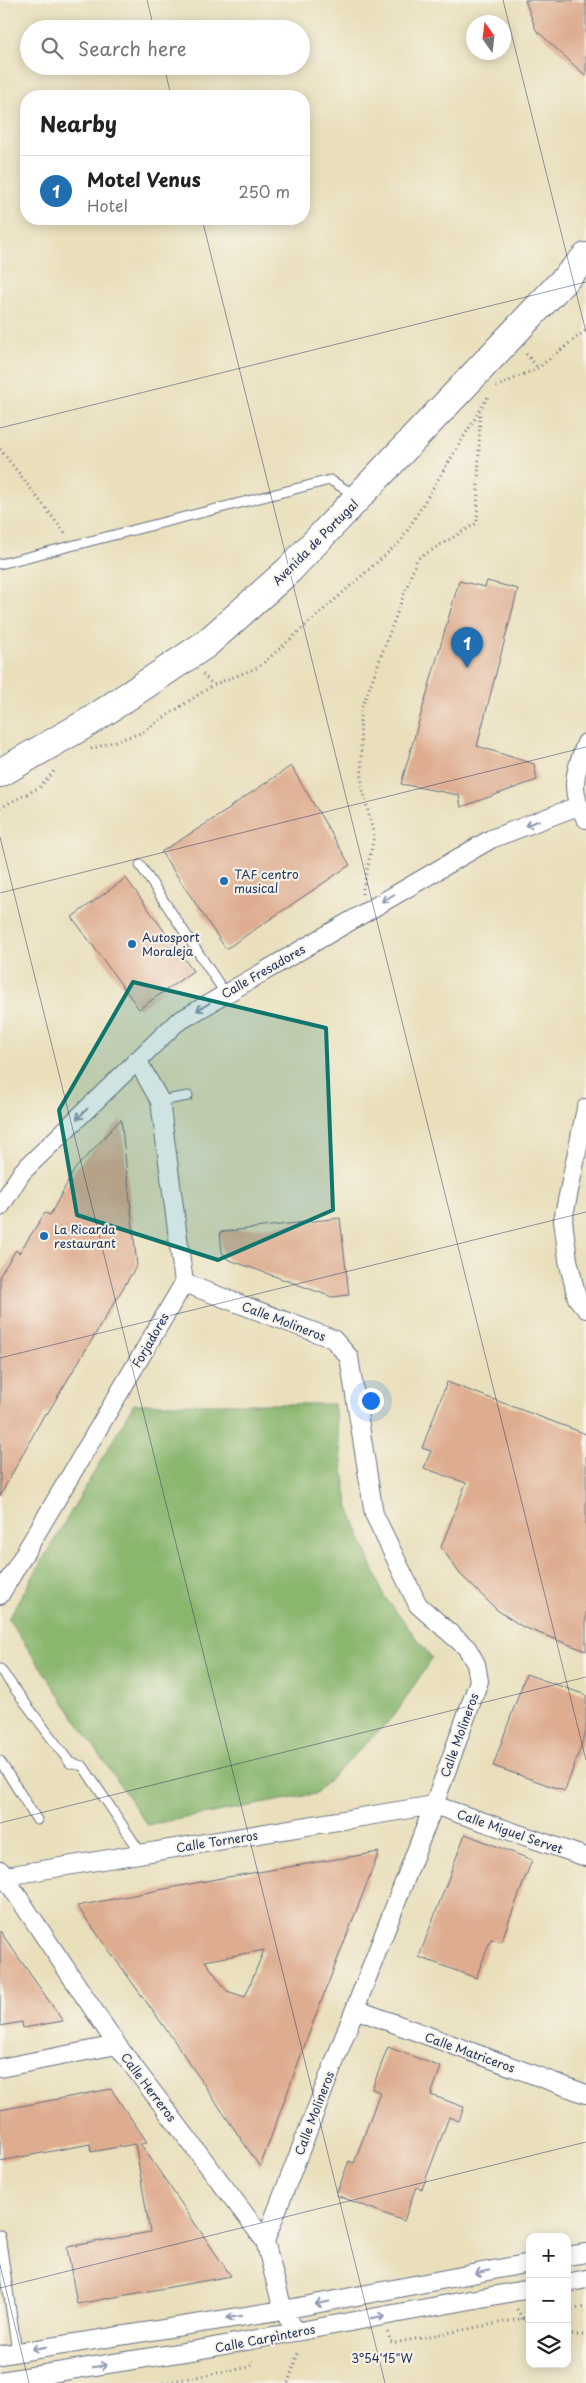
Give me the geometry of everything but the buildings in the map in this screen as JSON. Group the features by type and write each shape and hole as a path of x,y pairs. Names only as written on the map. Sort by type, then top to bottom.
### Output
{"main road":[{"name":"Avenida de Portugal","path":"0,773 89,722 206,644 289,570 586,256"}],"street":[{"path":"582,813 575,772 586,743"},
{"name":"Calle Fresadores","path":"0,1207 22,1172 176,1023 491,839 582,813"},
{"path":"137,1060 160,1101 184,1283"},
{"path":"586,1108 563,1220 568,1260 577,1298 586,1309"},
{"name":"Forjadores","path":"0,1595 184,1283"},
{"name":"Calle Molineros","path":"184,1283 333,1339 349,1356 374,1514 418,1605 467,1648 476,1664 479,1680 434,1805 265,2241"},
{"name":"Calle Torneros","path":"1,1874 141,1854 434,1805"},
{"name":"Calle Miguel Servet","path":"434,1805 586,1857"},
{"name":"Calle Herreros","path":"1,1874 117,2045 265,2241 283,2310 296,2332"},
{"name":"Calle Matriceros","path":"355,2010 586,2094"},
{"path":"0,2068 117,2045"},
{"path":"571,2255 586,2252"},
{"name":"Calle Carpìnteros","path":"8,2353 283,2310 526,2264"},
{"path":"571,2282 586,2279"},
{"name":"Calle Carpìnteros","path":"0,2381 197,2350 526,2290"}],"lane":[{"path":"0,564 330,480 359,498"},
{"path":"140,865 225,993"},
{"path":"160,1101 188,1096"},
{"path":"0,1669 70,1763 83,1766 141,1854"},
{"path":"0,1761 37,1820"},
{"path":"0,2235 8,2353"}],"path":[{"path":"90,750 141,733 213,685 259,667 401,541 494,388 538,368 586,330"},
{"path":"357,917 374,836 362,786 360,713 417,558 477,523 480,410"},
{"path":"0,449 75,545"},
{"path":"0,808 40,787 58,765"},
{"path":"571,2309 586,2307"},
{"path":"382,2330 388,2332 390,2341 394,2343 526,2318"},
{"path":"288,2383 300,2344 296,2332"},
{"path":"571,2335 586,2334"},
{"path":"164,2383 250,2367 253,2364 252,2353 255,2352"}],"highlighted area":[{"path":"133,982 326,1028 333,1210 218,1260 77,1215 59,1110"}],"green space":[{"path":"134,1404 334,1404 348,1505 384,1596 432,1658 395,1715 315,1794 147,1825 8,1619"}],"place":[{"name":"Motel Venus","path":"467,668"},
{"name":"TAF centro musical","path":"224,881"},
{"name":"Autosport Moraleja","path":"132,944"},
{"name":"La Ricarda restaurant","path":"44,1236"}]}
